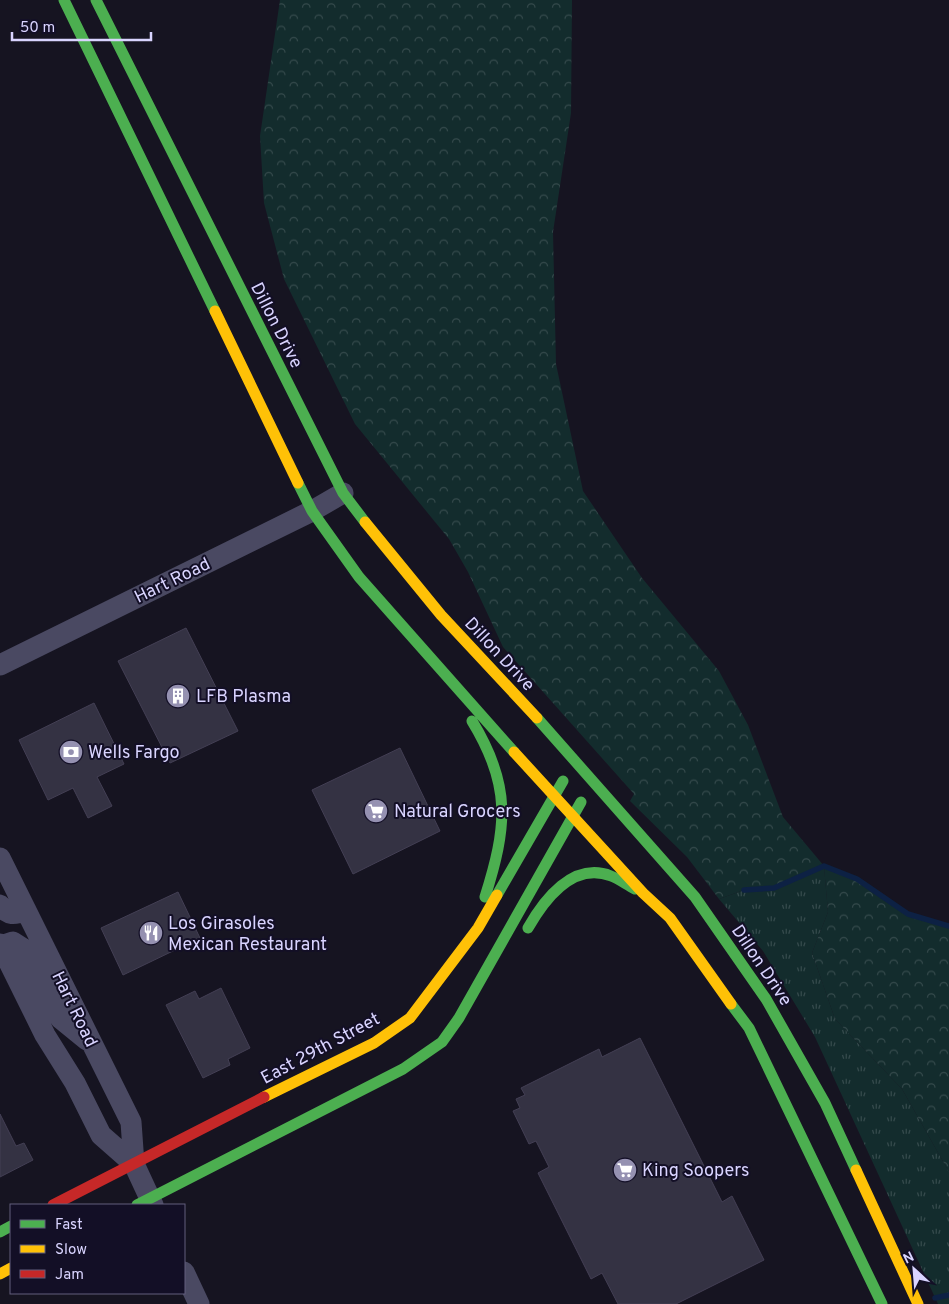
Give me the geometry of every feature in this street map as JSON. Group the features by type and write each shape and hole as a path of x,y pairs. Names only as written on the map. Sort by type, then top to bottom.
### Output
{"main road":[{"path":"64,0 312,511 359,577 434,664 643,893 670,918 749,1028 882,1304"},
{"name":"Dillon Drive","path":"96,0 342,493 382,546 440,615 575,760 695,897 766,999 825,1103 918,1304"},
{"path":"434,664 485,741 499,788 502,830 478,928"},
{"name":"East 29th Street","path":"55,1204 179,1139 374,1043 410,1018 478,928 575,760"},
{"path":"147,1203 403,1069 442,1042 459,1018 593,781"},
{"path":"524,936 543,902 572,878 587,874 609,875 643,893"},
{"path":"459,1018 497,976"}],"street":[{"name":"Hart Road","path":"0,665 312,511 342,493"},
{"name":"Hart Road","path":"0,858 130,1122 134,1164 147,1203"},
{"path":"0,905 10,914 26,910"},
{"path":"0,945 13,942 24,949 60,1018 93,1045"},
{"name":"Hart Road","path":"0,945 45,1034 75,1083 101,1134 134,1164"},
{"path":"185,1274 199,1304"}],"green space":[{"path":"280,0 572,0 571,113 553,232 556,364 583,491 642,578 719,671 748,725 783,817 824,866 857,879 908,914 949,926 949,1172 902,1089 835,1019 812,953 828,912 824,867 774,888 744,890 719,899 687,857 630,801 634,794 503,647 468,572 449,539 355,424 284,279 264,203 260,136"},
{"path":"824,866 828,912 812,953 835,1019 902,1089 949,1172 949,1304 938,1304 815,1037 763,951 719,899 744,890 774,888"}],"building":[{"name":"LFB Plasma","path":"186,628 238,731 170,763 118,661"},
{"name":"Wells Fargo","path":"94,703 124,764 97,777 112,806 88,818 73,788 48,800 19,740"},
{"name":"Natural Grocers","path":"400,748 440,831 353,874 312,790"},
{"name":"Los Girasoles Mexican Restaurant","path":"178,892 200,938 123,975 101,928"},
{"path":"221,988 250,1048 228,1059 230,1065 203,1078 166,1005 195,991 199,999"},
{"name":"King Soopers","path":"640,1038 722,1202 732,1196 764,1260 676,1304 618,1304 602,1273 591,1279 538,1173 549,1167 536,1141 529,1144 513,1111 520,1108 516,1099 525,1095 521,1088 599,1049 602,1057"},
{"path":"0,1114 16,1146 24,1143 33,1160 0,1177"}],"waterway":[{"path":"744,890 774,888 824,866 857,879 908,914 949,926"},
{"path":"935,1298 949,1295"}],"traffic: fast":[{"path":"64,0 215,311"},
{"path":"96,0 343,493 365,522"},
{"path":"298,483 312,511 359,577 514,752"},
{"path":"537,718 695,897 766,999 825,1103 856,1170"},
{"path":"472,721 485,744 494,766 502,807 498,849 485,897"},
{"path":"497,895 563,781"},
{"path":"139,1204 403,1069 442,1042 459,1018 581,802"},
{"path":"528,928 551,895 572,878 584,874 597,873 611,876 635,889"},
{"path":"731,1004 749,1028 882,1304"},
{"path":"0,1232 10,1227"}],"traffic: slow":[{"path":"215,311 298,483"},
{"path":"365,522 441,615 537,718"},
{"path":"514,752 643,893 670,918 731,1004"},
{"path":"264,1097 374,1043 410,1018 478,928 497,895"},
{"path":"856,1170 918,1304"},
{"path":"0,1274 10,1269"}],"traffic: jam":[{"path":"55,1204 264,1097"}],"place":[{"name":"LFB Plasma","path":"178,696"},
{"name":"Wells Fargo","path":"71,752"},
{"name":"Natural Grocers","path":"376,811"},
{"name":"Los Girasoles Mexican Restaurant","path":"151,933"},
{"name":"King Soopers","path":"625,1170"}]}
